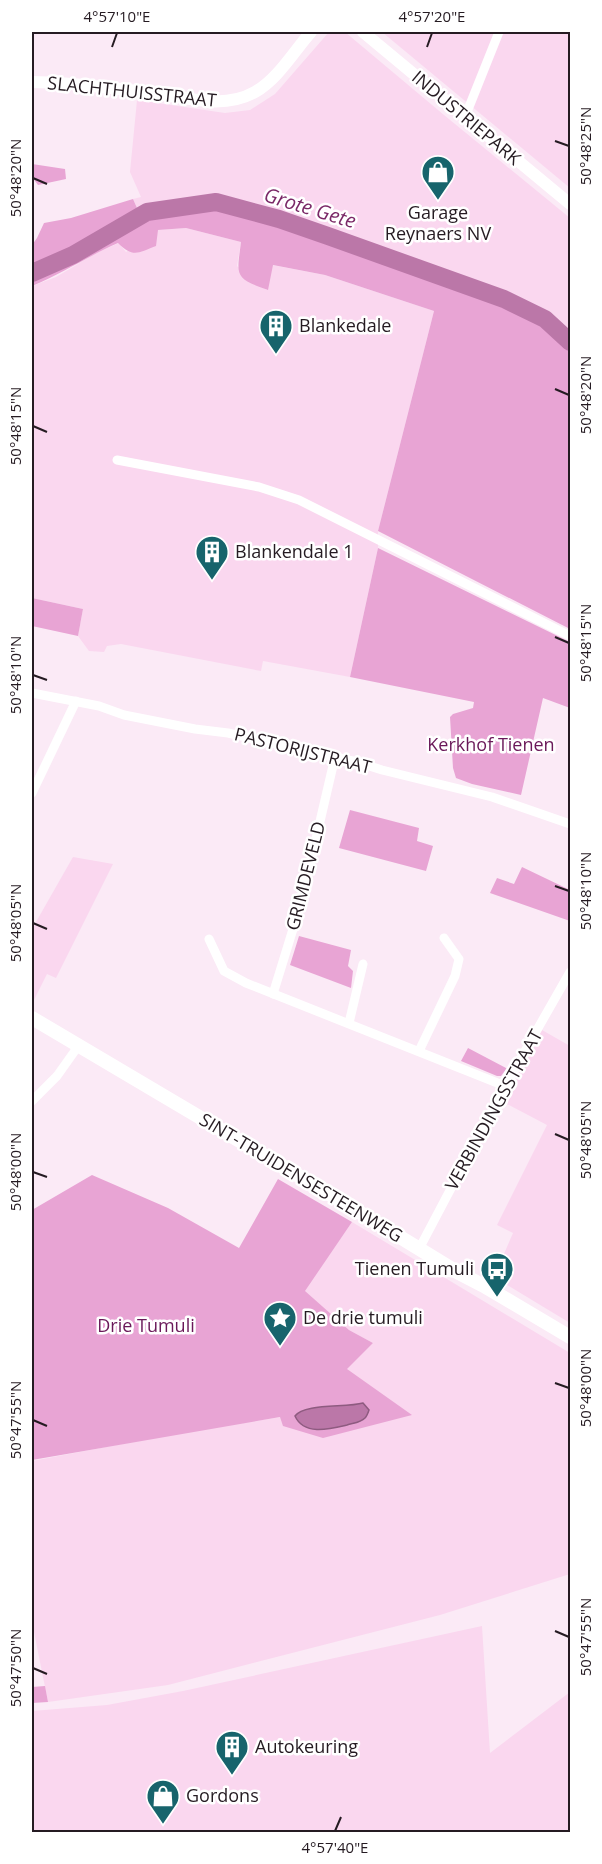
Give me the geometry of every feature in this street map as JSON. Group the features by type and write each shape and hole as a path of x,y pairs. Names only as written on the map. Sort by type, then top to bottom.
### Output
{"main road":[{"name":"SINT-TRUIDENSESTEENWEG","path":"32,1018 570,1337"}],"street":[{"name":"SLACHTHUISSTRAAT","path":"32,82 147,92 206,101 235,100 256,92 266,84 311,32"},
{"name":"INDUSTRIEPARK","path":"363,32 570,204"},
{"path":"465,117 499,32"},
{"path":"117,459 259,487 299,500 570,636"},
{"name":"PASTORIJSTRAAT","path":"32,693 99,706 124,715 228,733 335,757 492,797 570,824"},
{"path":"32,793 76,701"},
{"name":"GRIMDEVELD","path":"273,994 301,903 335,757"},
{"path":"419,1051 455,976 459,959 444,938"},
{"path":"209,939 224,971 246,983 505,1086"},
{"path":"349,1023 363,964"},
{"name":"VERBINDINGSSTRAAT","path":"419,1249 505,1086 570,972"},
{"path":"32,1101 57,1076 79,1045"}],"shaded area":[{"path":"329,32 345,32 570,218 570,342 545,319 411,264 279,219 216,202 147,212 137,208 133,199 141,197 130,172 137,100 225,113 250,110 275,94"},
{"path":"382,32 570,32 570,188"},
{"path":"186,228 241,242 237,266 267,290 272,265 325,275 434,311 378,531 378,548 350,677 263,661 261,671 121,644 107,646 104,652 89,651 78,636 83,609 32,598 32,286 56,277 98,252 119,243 126,252 158,230"},
{"path":"73,857 113,864 56,978 47,974 33,1002 32,929"},
{"path":"542,1030 570,1046 570,1323 494,1277 513,1233 497,1225 547,1125 503,1102"},
{"path":"352,1222 570,1353 570,1574 440,1615 168,1685 48,1702 32,1622 32,1461 185,1432 281,1417 411,1415 346,1369 373,1343 349,1330 304,1291"},
{"path":"363,1403 369,1410 363,1420 333,1428 311,1429 299,1422 295,1416 316,1407"},
{"path":"482,1626 490,1753 570,1692 570,1832 32,1832 32,1711 107,1705 183,1691"}],"green space":[{"path":"32,164 65,169 66,179 38,185 32,177"},
{"path":"133,199 137,208 147,211 216,202 279,219 411,264 504,299 545,319 570,342 570,629 378,531 434,311 325,275 273,265 268,290 248,282 240,274 241,242 186,228 158,230 156,246 136,253 128,251 118,243 32,286 32,245 44,223 71,218"},
{"name":"Kerkhof Tienen","path":"378,548 570,642 570,708 543,698 521,795 456,778 453,768 450,717 473,708 474,702 350,677"},
{"path":"32,598 83,609 78,636 32,626"},
{"path":"350,810 419,828 417,841 433,846 426,871 339,848"},
{"path":"522,867 570,890 570,921 490,893 497,878 514,884"},
{"path":"299,936 351,950 348,966 353,971 351,988 290,965"},
{"path":"468,1048 507,1068 501,1076 497,1076 461,1061"},
{"name":"Drie Tumuli","path":"92,1175 168,1208 239,1248 278,1179 352,1222 305,1291 349,1330 373,1343 347,1369 412,1415 323,1438 283,1426 280,1417 32,1460 32,1210"},
{"path":"45,1686 48,1702 32,1703 32,1687"}],"waterway":[{"name":"Grote Gete","path":"32,273 73,255 147,212 216,202 279,219 504,299 545,319 570,342"}],"place":[{"name":"Garage Reynaers NV","path":"438,201"},
{"name":"Blankedale","path":"276,355"},
{"name":"Blankendale 1","path":"212,581"},
{"name":"Tienen Tumuli","path":"497,1298"},
{"name":"De drie tumuli","path":"280,1347"},
{"name":"Autokeuring","path":"232,1776"},
{"name":"Gordons","path":"163,1825"}]}
